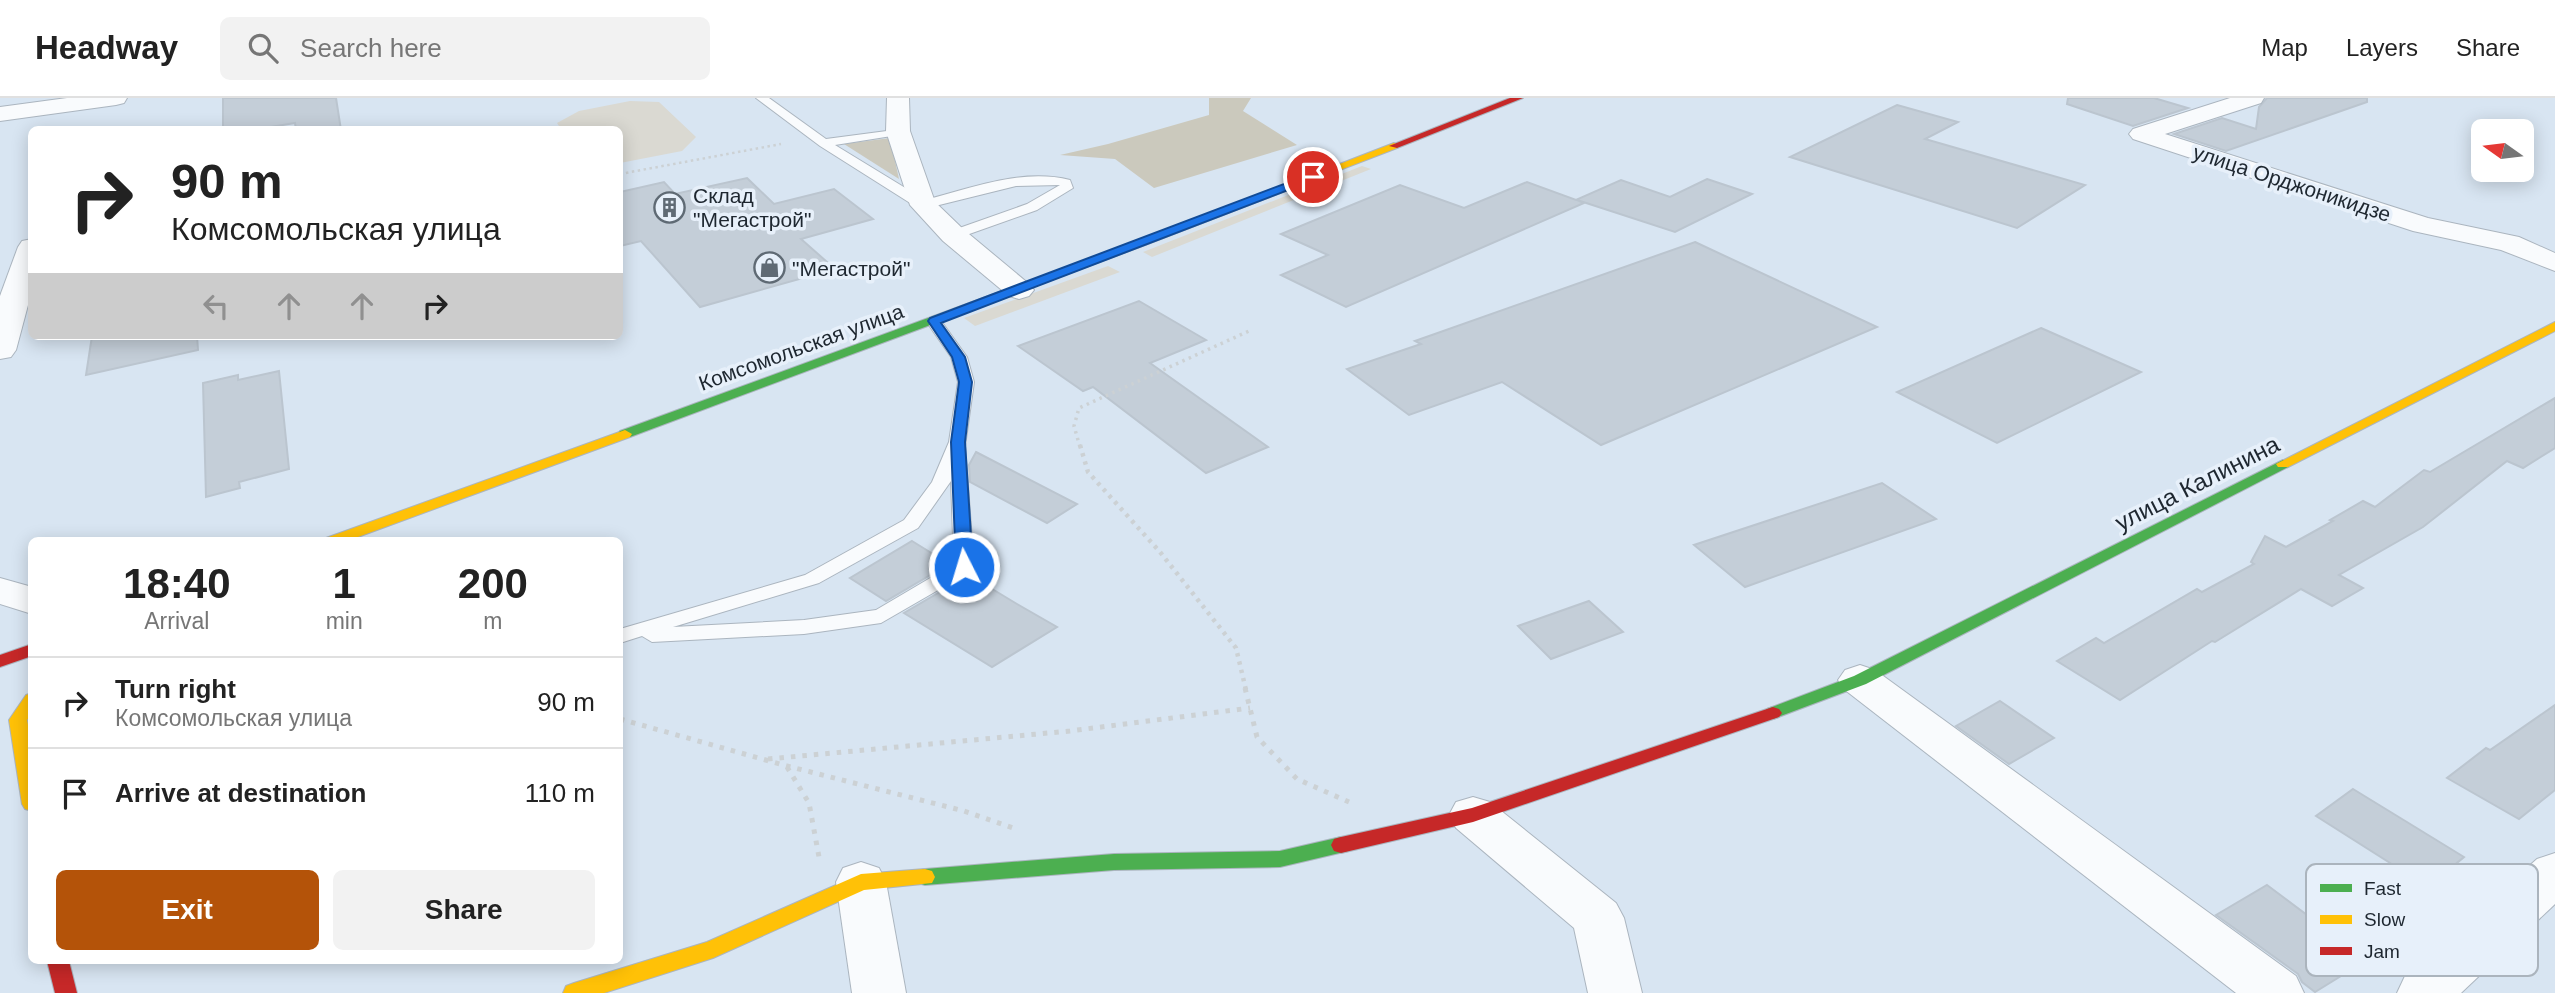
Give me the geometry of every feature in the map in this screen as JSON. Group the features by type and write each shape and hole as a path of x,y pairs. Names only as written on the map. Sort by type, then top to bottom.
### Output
{"street":[{"path":"0,114 116,98"},
{"path":"898,98 898,131 923,205 953,235 1019,290"},
{"name":"Комсомольская улица","path":"343,537 1019,290 1518,98"},
{"name":"улица Орджоникидзе","path":"2253,98 2141,134 2422,225 2509,243 2555,263"},
{"path":"70,126 79,102"},
{"path":"0,350 4,313 28,258"},
{"name":"улица Калинина","path":"575,993 713,949 841,874 1114,862 1280,859 1474,815 1807,701 1860,680 2555,326"},
{"path":"0,591 28,600"},
{"path":"0,661 28,651"},
{"path":"1860,680 2277,993"},
{"path":"28,705 18,720 28,780"},
{"path":"0,716 18,720"},
{"path":"1474,815 1598,918 1615,993"},
{"path":"2538,889 2555,873"},
{"path":"841,874 879,993"},
{"path":"59,964 66,993"},
{"path":"2424,993 2443,976"}],"lane":[{"path":"762,98 820,140 923,205 1034,180 1057,179 1066,183 1067,188 1032,207 953,235"},
{"path":"820,140 898,131"},
{"path":"623,637 804,627 881,616 964,567 958,442 965,382 959,357 934,321"},
{"path":"623,636 812,579 911,524 941,482 958,442"}],"path":[{"path":"623,173 820,140"},
{"path":"1249,331 1079,408 1074,426 1088,472 1160,552 1237,648 1257,737 1297,779 1350,803"},
{"path":"764,760 1070,731 1251,708"},
{"path":"623,720 764,760 964,811 1027,832"},
{"path":"787,766 809,803 841,874"}],"shaded area":[{"path":"1209,98 1251,98 1243,111 1297,145 1154,188 1115,159 1060,155 1209,115"},
{"path":"630,101 659,102 696,137 682,151 623,162 623,126 559,126 557,123 579,111"},
{"path":"890,138 899,179 844,144"},
{"path":"1362,166 1371,169 1152,257 1143,252"},
{"path":"1108,266 1120,272 975,326 964,318"}],"building":[{"path":"223,98 336,98 340,126 295,126 295,123 277,126 223,126"},
{"path":"2068,98 2154,98 2188,108 2133,126 2067,104"},
{"path":"2267,98 2367,98 2367,102 2226,151 2174,134 2222,118 2256,129 2259,107"},
{"path":"1897,105 1958,122 1925,139 2085,185 2017,228 1790,157"},
{"path":"747,178 774,204 834,189 873,219 801,239 835,269 700,307 641,241 623,245 623,191 664,182 675,194"},
{"path":"1707,179 1752,194 1675,232 1577,200 1584,203 1346,307 1281,275 1328,255 1281,234 1400,185 1464,208 1527,182 1576,200 1621,180 1670,197"},
{"path":"1695,242 1877,327 1601,445 1502,382 1409,415 1347,369 1421,344 1415,341"},
{"path":"1139,301 1206,340 1150,363 1268,447 1206,473 1093,387 1083,391 1018,346"},
{"path":"2041,328 2141,372 1997,443 1897,392"},
{"path":"91,340 197,340 198,350 86,375"},
{"path":"279,371 289,469 239,482 240,488 206,497 203,383 238,375 238,380"},
{"path":"2555,398 2555,448 2523,468 2507,461 2423,527 2339,575 2363,588 2332,606 2301,589 2215,642 2212,641 2120,700 2057,661 2096,638 2104,643 2197,589 2202,592 2254,564 2251,562 2265,536 2286,547 2363,501 2375,507 2424,470 2430,472"},
{"path":"976,452 1077,504 1047,523 970,482 969,465"},
{"path":"1882,483 1936,519 1745,587 1694,545"},
{"path":"912,541 949,564 886,601 850,578"},
{"path":"969,575 1057,627 992,667 904,613"},
{"path":"1589,601 1623,632 1551,659 1518,626"},
{"path":"2000,701 2054,738 2009,764 1956,726"},
{"path":"2555,705 2555,790 2519,819 2447,778 2486,748 2490,750"},
{"path":"2353,789 2464,857 2456,864 2392,864 2316,816"},
{"path":"2267,885 2306,914 2306,976 2341,976 2315,992 2302,982 2298,974 2216,915"}],"traffic: fast":[{"path":"625,434 1141,243"},
{"path":"1773,713 1860,680 2283,464"},
{"path":"925,877 1114,862 1280,859 1341,845"}],"traffic: slow":[{"path":"1141,243 1394,146"},
{"path":"2283,464 2555,326"},
{"path":"343,537 625,434"},
{"path":"28,705 18,720 28,780"},
{"path":"574,993 713,949 861,882 925,877"}],"traffic: jam":[{"path":"1394,146 1518,98"},
{"path":"0,661 28,651"},
{"path":"1341,845 1473,815 1773,713"},
{"path":"59,964 66,993"}],"place":[{"name":"Склад \"Мегастрой\"","path":"670,207"},
{"name":"\"Мегастрой\"","path":"769,268"}],"route":[{"path":"964,567 958,442 965,382 959,357 934,321 1313,177"}]}
